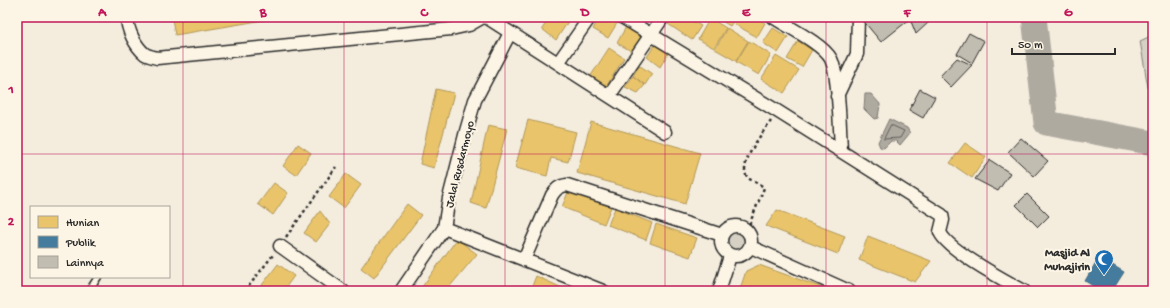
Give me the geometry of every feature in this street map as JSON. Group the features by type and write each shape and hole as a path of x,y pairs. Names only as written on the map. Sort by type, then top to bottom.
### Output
{"street":[{"path":"127,17 127,25 134,40 145,54 157,58 451,29 469,25 484,17 665,132"},
{"path":"558,63 590,17"},
{"path":"622,17 777,110 942,215 943,220 940,232 945,239 978,265 1024,291"},
{"path":"609,96 663,17"},
{"path":"773,17 817,45 830,58 837,96 842,151"},
{"path":"837,96 857,54 858,17"},
{"name":"Jalal Rusdarmoyo","path":"401,291 444,228 449,198 466,131 478,92 510,33"},
{"path":"524,260 552,195 556,189 563,185 722,235"},
{"path":"736,226 747,230 751,235 751,247 742,255 736,257 730,256 721,245 722,235 728,228 736,226"},
{"path":"444,228 603,291"},
{"path":"280,246 344,291"},
{"path":"751,247 849,291"},
{"path":"720,291 730,256"}],"lane":[{"path":"89,291 97,278"}],"path":[{"path":"747,230 764,188 761,184 748,178 745,173 747,159 777,110"},
{"path":"245,291 280,246 336,167"}],"shaded area":[{"path":"1153,35 1153,111 1152,111 1140,41"},
{"path":"737,229 745,232 748,240 745,248 737,251 729,248 726,240 729,232"}],"water":[{"path":"865,94 871,94 880,104 878,118 874,119 864,109"},
{"path":"889,119 907,128 910,133 900,145 896,141 891,141 884,148 880,147 878,142"}],"building: Hunian":[{"path":"186,17 282,17 175,35 172,19"},
{"path":"550,17 571,17 556,40 542,29"},
{"path":"600,17 614,17 619,20 608,38 593,29"},
{"path":"673,17 687,17 701,26 692,40 668,24"},
{"path":"694,17 708,17 704,23"},
{"path":"715,17 736,17 730,26"},
{"path":"738,17 755,17 765,23 757,37 734,24"},
{"path":"710,18 726,28 714,48 698,39"},
{"path":"627,25 643,34 633,52 617,43"},
{"path":"727,28 748,41 736,61 715,49"},
{"path":"773,28 788,37 778,53 763,43"},
{"path":"749,41 771,55 759,75 736,62"},
{"path":"798,41 812,50 802,67 787,59"},
{"path":"656,43 669,52 660,67 647,57"},
{"path":"609,48 624,58 606,87 590,77"},
{"path":"776,56 799,70 784,93 761,79"},
{"path":"639,65 652,74 645,85 633,76"},
{"path":"633,76 645,85 638,93 625,87"},
{"path":"436,89 454,93 434,168 420,164"},
{"path":"528,120 576,132 568,162 551,158 547,176 515,168"},
{"path":"591,122 700,153 685,204 577,173"},
{"path":"488,125 507,129 486,208 471,203"},
{"path":"965,143 986,157 972,178 950,163"},
{"path":"298,144 311,153 296,175 283,166"},
{"path":"346,174 361,185 344,208 329,197"},
{"path":"274,183 288,193 273,215 258,204"},
{"path":"569,190 611,207 604,224 562,207"},
{"path":"407,204 421,215 374,278 361,268"},
{"path":"615,208 652,223 646,240 608,225"},
{"path":"777,210 845,236 838,254 766,226"},
{"path":"320,211 330,224 316,242 304,233"},
{"path":"656,224 697,238 690,257 650,243"},
{"path":"868,236 931,261 915,282 859,260"},
{"path":"457,239 477,254 446,291 419,291"},
{"path":"278,264 294,276 283,291 270,291 262,285"},
{"path":"759,265 823,288 822,291 746,291 740,289 746,271"},
{"path":"536,276 569,291 530,291"}],"building: Publik":[{"name":"Masjid Al Muhajirin","path":"1099,257 1124,272 1112,291 1101,291 1085,281"}],"building: Lainnya":[{"path":"907,17 910,19 881,42 861,18"},
{"path":"914,17 927,17 929,22 916,34 910,19"},
{"path":"969,33 984,41 972,63 957,54"},
{"path":"957,58 972,65 951,87 940,76"},
{"path":"920,89 935,97 923,118 909,110"},
{"path":"1021,138 1048,161 1034,176 1008,152"},
{"path":"990,160 1010,173 998,191 975,179"},
{"path":"1027,194 1049,216 1038,227 1016,205"}],"waterway":[{"path":"1034,17 1046,123 1153,143"}],"place":[{"name":"Masjid Al Muhajirin","path":"1104,276"}]}
